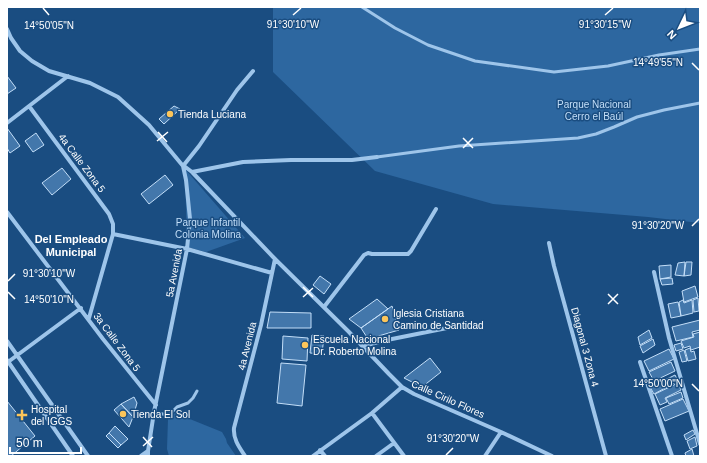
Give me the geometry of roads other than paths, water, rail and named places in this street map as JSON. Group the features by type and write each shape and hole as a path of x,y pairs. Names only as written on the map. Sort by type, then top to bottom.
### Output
{"street":[{"name":"5a Avenida","path":"7,29 20,51 32,61 49,71 90,83 118,97 149,125 183,166 190,219 187,250 154,412 148,454 141,456"},
{"path":"183,166 203,141 237,90 253,71"},
{"path":"8,121 68,76"},
{"name":"4a Calle Zona 5","path":"29,106 109,214 113,224 113,234"},
{"path":"192,172 243,162 352,160 377,157"},
{"name":"Calle Cirilo Flores","path":"183,166 192,172 275,259 402,386 414,394 552,456"},
{"path":"324,307 364,255 368,253 408,254 436,209"},
{"name":"3a Calle Zona 5","path":"7,212 156,405"},
{"path":"88,318 113,234 187,250 272,273"},
{"name":"Diagonal 3 Zona 4","path":"549,243 606,456"},
{"name":"4a Avenida","path":"245,456 234,436 234,428 261,326 275,259"},
{"path":"654,272 669,338 700,444"},
{"path":"73,456 8,361 81,308"},
{"path":"363,346 447,328"},
{"path":"7,341 88,456"},
{"path":"640,362 672,456"},
{"path":"313,456 372,413 402,386"},
{"path":"372,413 404,456"},
{"path":"485,456 501,432"},
{"path":"376,456 394,443"},
{"path":"320,450 325,456"}],"lane":[{"path":"362,7 395,28 428,45 475,62 554,72 608,66 659,55 700,49"},
{"path":"377,157 459,146 578,138 608,130 637,117 700,103"},
{"path":"154,412 169,415 188,403 197,391"}],"place":[{"name":"Tienda Luciana","path":"170,114"},
{"name":"Iglesia Cristiana Camino de Santidad","path":"385,319"},
{"name":"Escuela Nacional Dr. Roberto Molina","path":"305,345"},
{"name":"Tienda El Sol","path":"123,414"},
{"name":"Hospital del IGGS","path":"22,415"}],"district":[{"name":"Del Empleado Municipal","path":"71,245"}],"park label":[{"name":"Parque Nacional Cerro el Baúl","path":"594,110"},
{"name":"Parque Infantil Colonia Molina","path":"208,228"}]}
